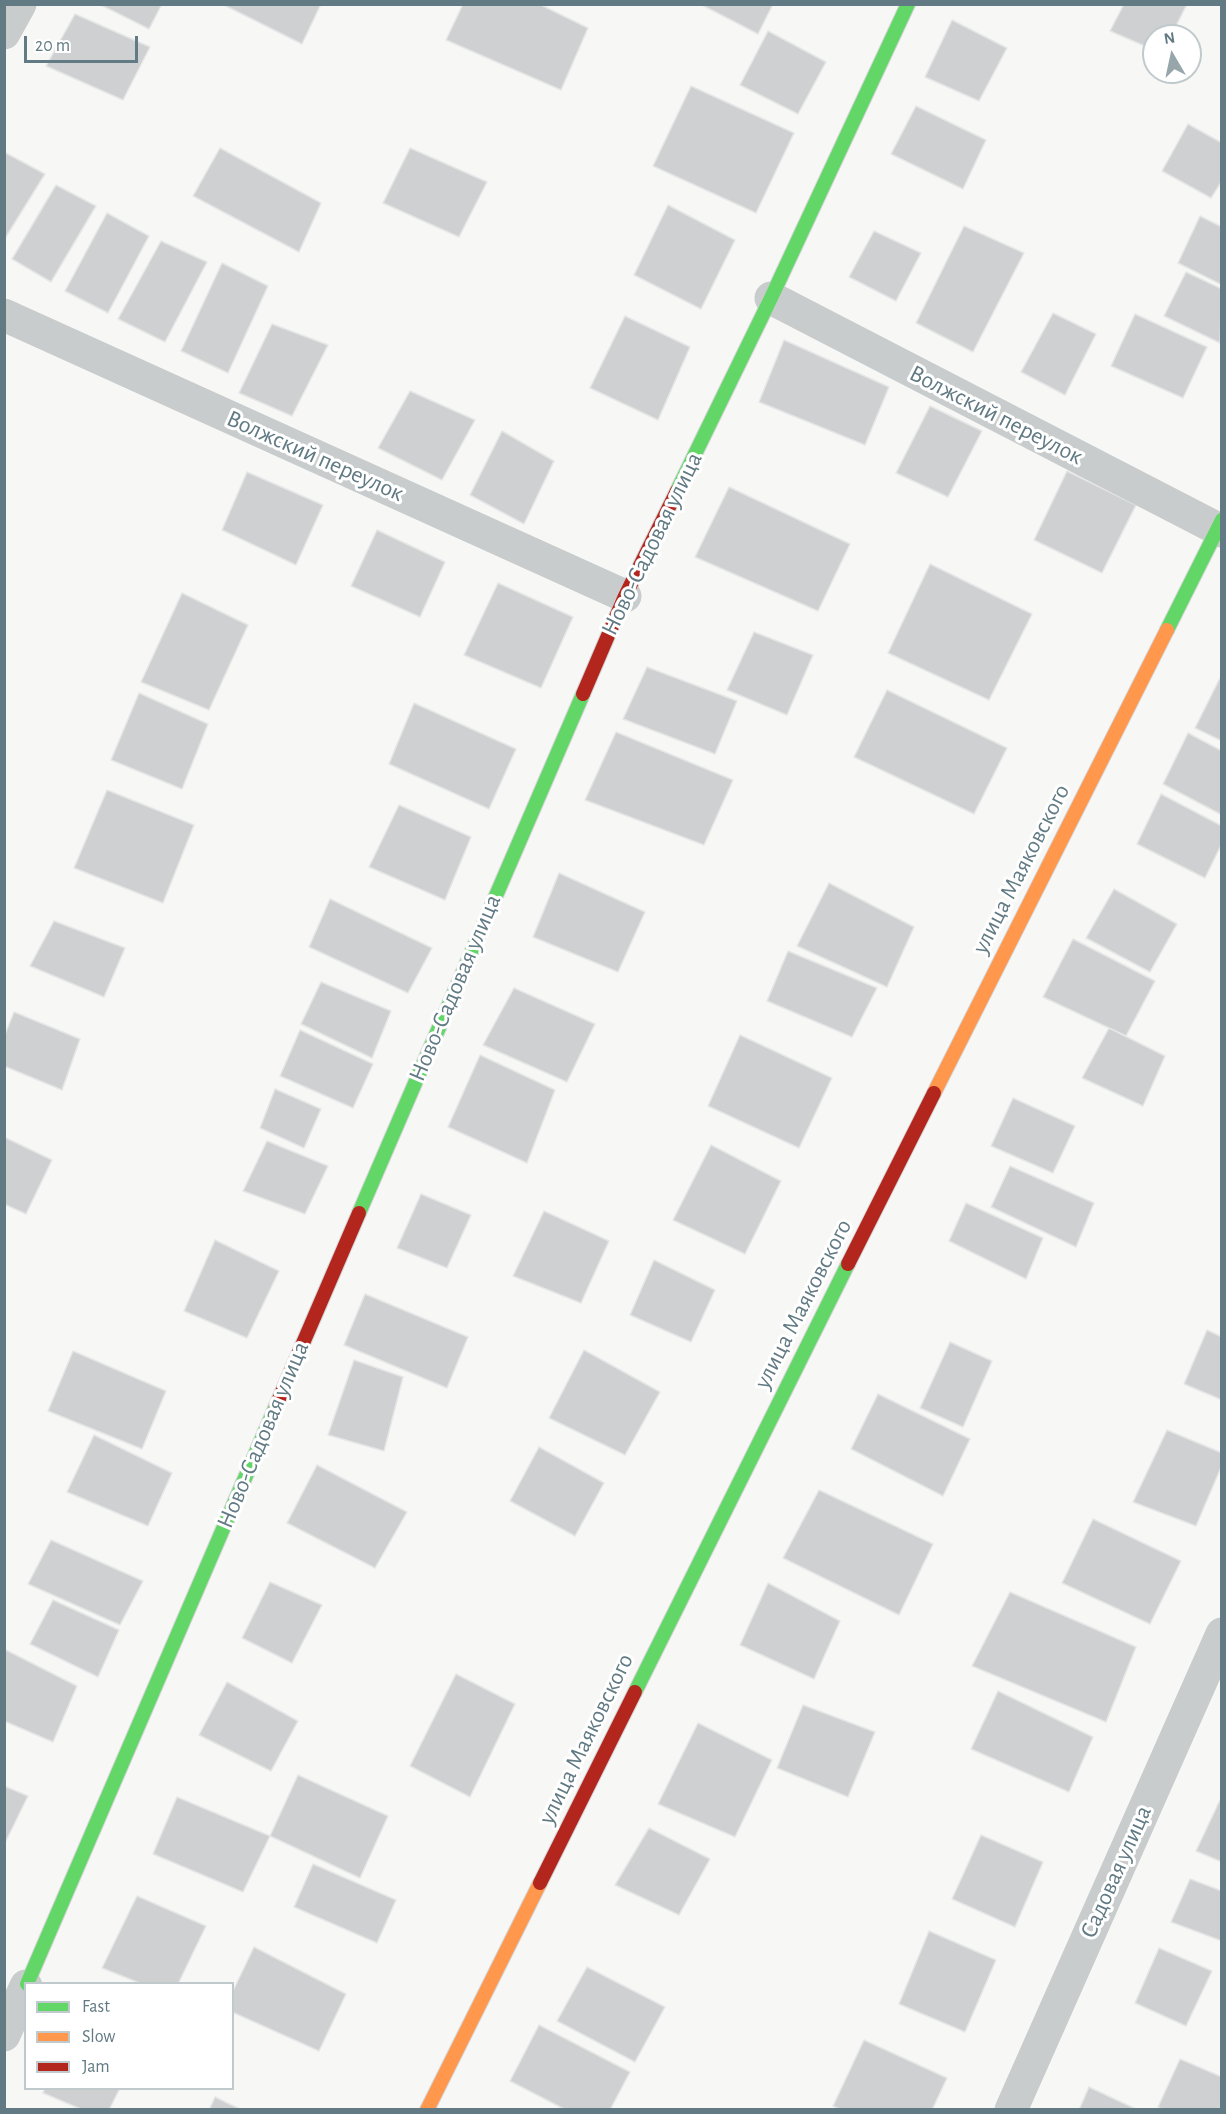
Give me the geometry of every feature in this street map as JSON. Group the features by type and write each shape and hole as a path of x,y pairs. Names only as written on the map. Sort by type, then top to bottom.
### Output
{"street":[{"path":"4,33 20,4"},
{"name":"Ново-Садовая улица","path":"27,1982 625,596 771,298 908,4"},
{"name":"Волжский переулок","path":"771,298 1220,527"},
{"name":"Волжский переулок","path":"4,315 625,596"},
{"name":"улица Маяковского","path":"427,2109 777,1405 1220,527"},
{"name":"Садовая улица","path":"1011,2109 1220,1640"},
{"name":"Ново-Садовая улица","path":"4,2035 24,1990"}],"building":[{"path":"99,4 162,4 149,29"},
{"path":"222,4 321,4 302,44"},
{"path":"463,4 539,4 588,28 561,90 446,40"},
{"path":"700,4 773,4 758,34"},
{"path":"1124,4 1187,4 1177,24 1142,24 1142,45 1110,31"},
{"path":"75,14 150,47 123,100 46,66"},
{"path":"952,20 1007,48 979,101 925,77"},
{"path":"768,31 826,62 798,114 740,85"},
{"path":"691,86 794,133 756,213 653,166"},
{"path":"916,106 986,140 963,189 891,154"},
{"path":"1188,124 1222,143 1222,181 1211,198 1162,171"},
{"path":"220,148 321,203 299,252 193,196"},
{"path":"410,148 487,182 459,237 383,203"},
{"path":"4,152 45,174 4,240"},
{"path":"56,185 96,206 51,282 12,259"},
{"path":"668,205 735,240 701,309 634,275"},
{"path":"107,213 149,236 108,313 65,291"},
{"path":"1200,216 1222,227 1222,285 1178,263"},
{"path":"964,226 1024,253 973,352 916,323"},
{"path":"874,231 921,253 896,301 849,277"},
{"path":"161,241 207,262 165,342 118,319"},
{"path":"222,263 268,286 228,373 181,351"},
{"path":"1186,272 1222,289 1220,343 1164,316"},
{"path":"1053,313 1096,334 1065,395 1021,372"},
{"path":"1135,314 1207,347 1183,398 1111,366"},
{"path":"625,316 690,347 658,420 590,388"},
{"path":"272,324 328,345 292,416 239,393"},
{"path":"784,340 889,387 865,445 759,402"},
{"path":"410,391 475,420 442,480 378,448"},
{"path":"930,406 982,431 948,497 896,473"},
{"path":"502,431 554,461 524,524 470,495"},
{"path":"1067,471 1136,505 1102,573 1034,540"},
{"path":"247,472 323,505 296,565 222,530"},
{"path":"729,487 850,544 818,611 695,557"},
{"path":"377,530 445,562 420,617 351,586"},
{"path":"930,564 1032,614 989,700 888,653"},
{"path":"498,583 573,617 541,688 464,655"},
{"path":"182,593 248,625 209,710 141,682"},
{"path":"754,632 813,655 787,715 727,690"},
{"path":"647,667 737,701 715,754 623,719"},
{"path":"1222,678 1222,741 1195,728"},
{"path":"887,690 1007,748 974,814 854,757"},
{"path":"139,693 208,724 182,789 111,760"},
{"path":"414,703 516,749 489,809 389,764"},
{"path":"616,732 733,780 704,845 585,800"},
{"path":"1188,733 1222,751 1222,815 1163,784"},
{"path":"107,790 194,825 163,903 74,868"},
{"path":"1161,794 1222,826 1222,843 1205,878 1137,844"},
{"path":"399,805 471,837 445,900 369,867"},
{"path":"559,873 645,912 618,972 533,937"},
{"path":"829,883 914,927 887,987 797,946"},
{"path":"1114,889 1177,924 1150,972 1086,938"},
{"path":"330,899 432,948 408,993 309,947"},
{"path":"54,921 125,948 104,997 30,966"},
{"path":"1073,939 1155,981 1126,1036 1043,997"},
{"path":"788,951 877,988 852,1037 767,1001"},
{"path":"321,982 391,1011 372,1058 301,1024"},
{"path":"514,988 595,1024 567,1082 483,1045"},
{"path":"14,1012 80,1039 62,1090 4,1066 4,1037"},
{"path":"1109,1028 1165,1056 1143,1106 1082,1078"},
{"path":"300,1030 373,1064 353,1108 280,1076"},
{"path":"740,1035 832,1078 799,1148 708,1106"},
{"path":"480,1055 555,1090 527,1163 448,1127"},
{"path":"275,1089 321,1109 304,1148 260,1128"},
{"path":"1013,1098 1075,1126 1053,1173 991,1146"},
{"path":"4,1137 52,1160 26,1214 4,1204"},
{"path":"267,1141 328,1166 305,1214 243,1191"},
{"path":"711,1145 781,1181 745,1254 673,1220"},
{"path":"1010,1166 1094,1203 1076,1247 991,1207"},
{"path":"421,1194 471,1215 447,1268 397,1248"},
{"path":"966,1203 1043,1238 1026,1279 949,1241"},
{"path":"544,1211 609,1241 581,1303 513,1276"},
{"path":"215,1240 279,1271 247,1338 184,1311"},
{"path":"654,1260 715,1290 691,1342 630,1315"},
{"path":"365,1294 468,1337 447,1388 344,1345"},
{"path":"1207,1330 1222,1337 1222,1400 1184,1384"},
{"path":"950,1342 992,1361 963,1427 920,1408"},
{"path":"584,1350 660,1392 625,1455 549,1418"},
{"path":"73,1351 166,1391 142,1449 48,1411"},
{"path":"354,1360 403,1377 384,1451 328,1435"},
{"path":"878,1394 970,1439 943,1496 851,1449"},
{"path":"1167,1430 1222,1453 1222,1465 1196,1526 1133,1502"},
{"path":"94,1435 172,1473 148,1526 67,1492"},
{"path":"539,1447 604,1483 575,1536 510,1501"},
{"path":"317,1465 407,1512 375,1568 287,1523"},
{"path":"819,1490 933,1544 899,1615 783,1558"},
{"path":"1093,1519 1181,1561 1150,1624 1062,1583"},
{"path":"51,1540 143,1581 120,1625 28,1584"},
{"path":"270,1582 322,1605 292,1663 242,1638"},
{"path":"768,1583 840,1621 814,1679 740,1645"},
{"path":"1010,1592 1136,1647 1106,1722 972,1666"},
{"path":"53,1600 119,1630 98,1677 30,1644"},
{"path":"4,1649 77,1686 53,1742 4,1721"},
{"path":"456,1674 515,1704 470,1797 410,1766"},
{"path":"227,1682 298,1721 271,1771 199,1735"},
{"path":"998,1691 1093,1737 1069,1792 971,1749"},
{"path":"803,1705 875,1732 848,1797 777,1768"},
{"path":"698,1723 772,1760 735,1837 658,1804"},
{"path":"298,1775 388,1816 360,1878 270,1836"},
{"path":"4,1786 28,1796 4,1845"},
{"path":"177,1797 270,1836 243,1892 153,1854"},
{"path":"1220,1800 1222,1801 1222,1862 1196,1851"},
{"path":"649,1828 710,1859 679,1915 615,1885"},
{"path":"981,1835 1043,1862 1015,1927 952,1899"},
{"path":"313,1864 396,1900 377,1943 294,1907"},
{"path":"1190,1879 1222,1891 1222,1941 1171,1922"},
{"path":"137,1896 206,1926 179,1982 137,1982 102,1968"},
{"path":"929,1931 996,1960 965,2032 899,2004"},
{"path":"254,1947 346,1994 319,2051 234,2013 234,1989"},
{"path":"1159,1948 1212,1971 1186,2026 1135,2003"},
{"path":"587,1967 665,2007 635,2062 557,2021"},
{"path":"539,2025 630,2072 610,2110 566,2110 510,2081"},
{"path":"864,2040 947,2078 932,2110 841,2110 833,2106"},
{"path":"1180,2059 1222,2077 1222,2110 1163,2110 1158,2107"},
{"path":"1089,2087 1138,2110 1079,2110"},
{"path":"44,2090 119,2090 109,2110 83,2110 43,2093"},
{"path":"215,2097 242,2110 209,2110"}],"traffic: fast":[{"path":"677,491 771,298 908,4"},
{"path":"1167,630 1222,520"},
{"path":"359,1213 583,694"},
{"path":"635,1692 848,1264"},
{"path":"28,1982 276,1406"}],"traffic: slow":[{"path":"934,1093 1167,630"},
{"path":"427,2110 540,1883"}],"traffic: jam":[{"path":"583,694 625,596 677,491"},
{"path":"848,1264 934,1093"},
{"path":"276,1406 359,1213"},
{"path":"540,1883 635,1692"}]}
